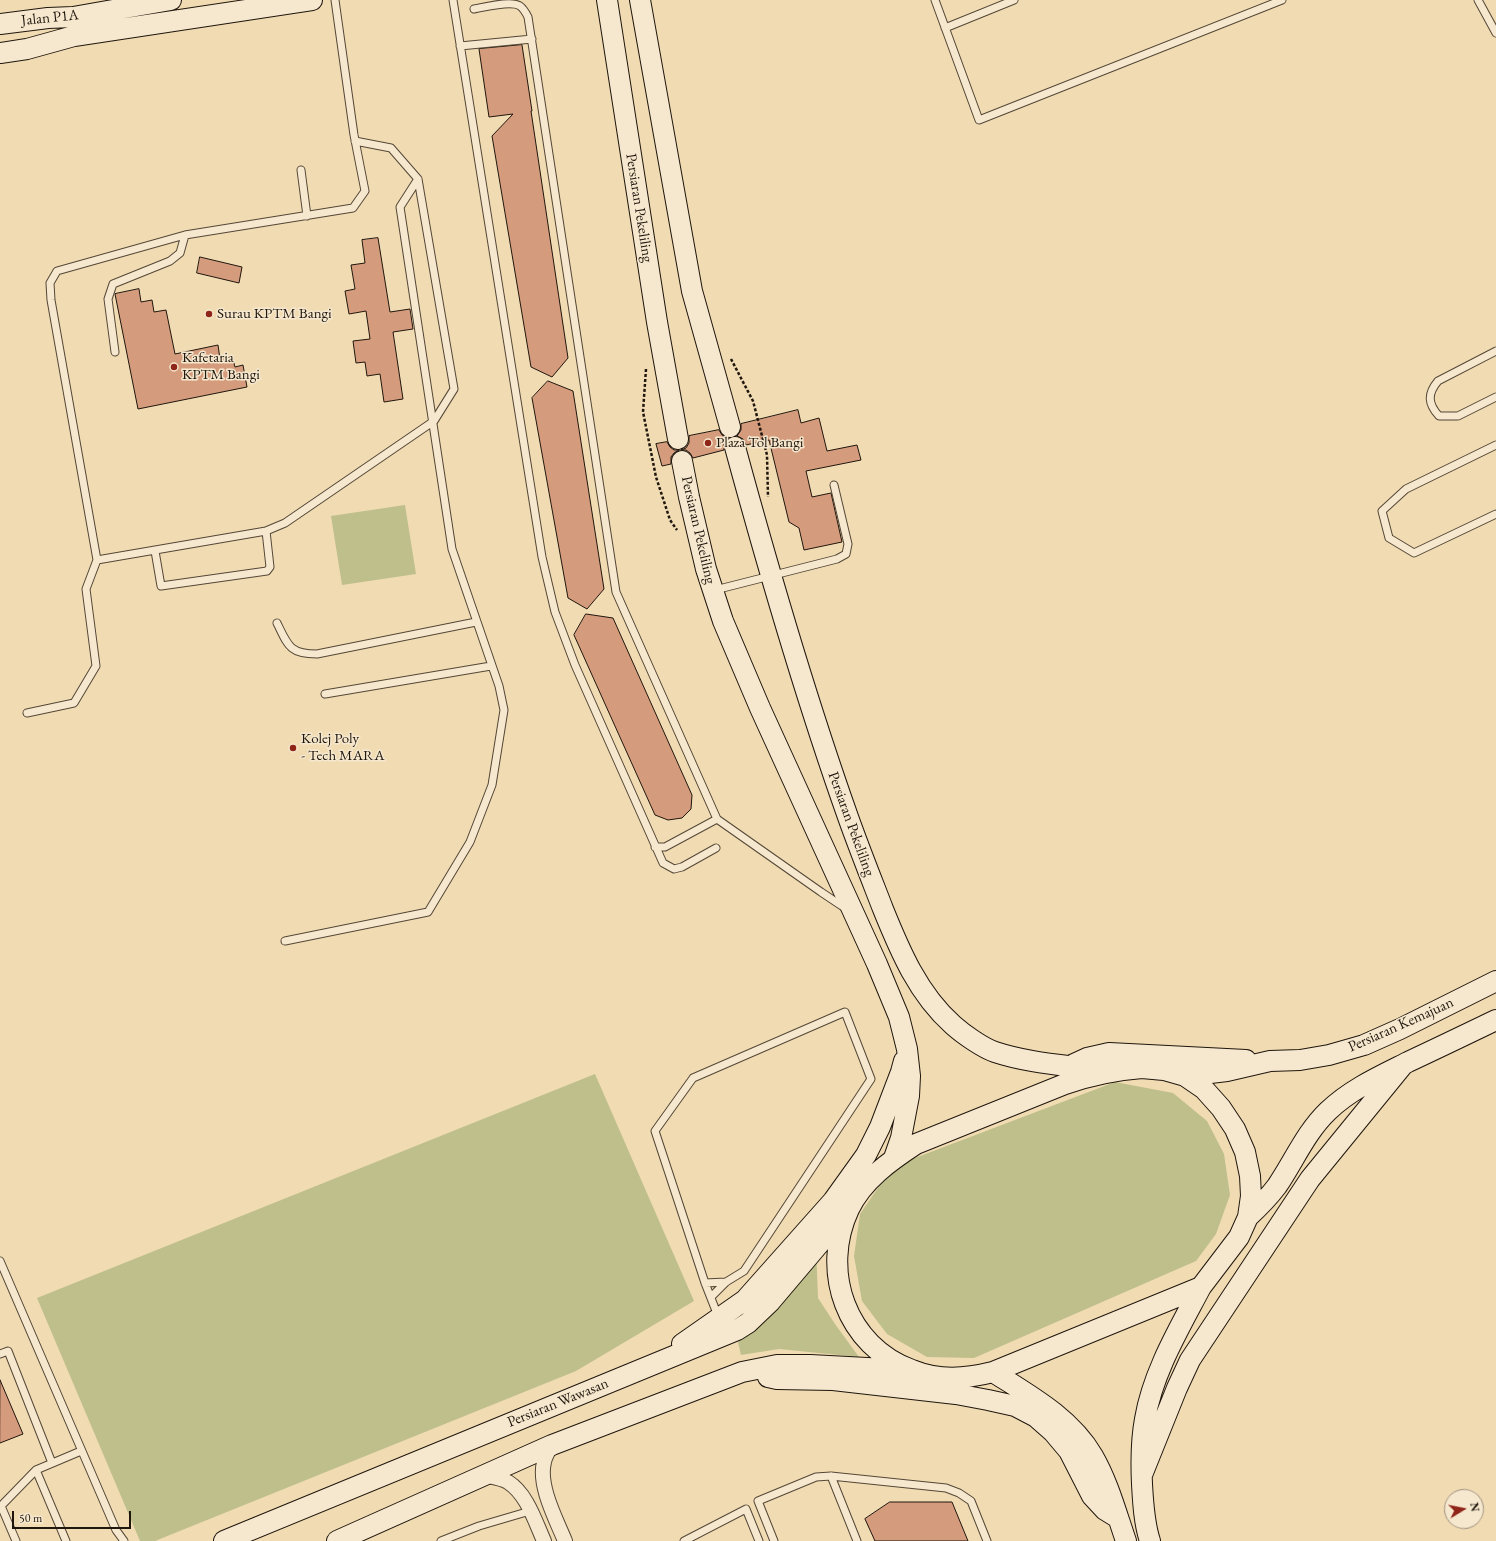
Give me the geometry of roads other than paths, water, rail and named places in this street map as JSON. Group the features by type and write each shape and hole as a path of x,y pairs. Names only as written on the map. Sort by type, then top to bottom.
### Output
{"main road":[{"name":"Jalan P1A","path":"0,24 73,16 97,7 171,0"},
{"path":"0,53 27,49 74,36 312,0"},
{"path":"640,0 692,291 730,427"},
{"name":"Persiaran Pekeliling","path":"607,2 656,315 678,439"},
{"name":"Persiaran Pekeliling","path":"735,447 805,690 863,859 901,953 918,984 934,1006 953,1025 993,1052 1016,1058 1109,1071"},
{"name":"Persiaran Pekeliling","path":"682,461 697,532 723,621 760,708 892,997 906,1038 910,1076 910,1096 901,1138 894,1158"},
{"name":"Persiaran Kemajuan","path":"1185,1076 1227,1071 1270,1061 1300,1060 1329,1055 1364,1045 1400,1029 1496,981"},
{"path":"1248,1217 1264,1203 1302,1144 1327,1111 1351,1092 1369,1082 1496,1020"},
{"path":"657,1363 746,1300 833,1200 866,1155 880,1127 901,1072 907,1049"},
{"path":"1071,1065 1087,1058 1109,1053 1270,1061"},
{"path":"1142,1475 1177,1388 1190,1360 1310,1179 1403,1065"},
{"path":"1150,1541 1145,1516 1142,1475 1145,1419 1154,1384 1165,1356 1201,1287 1239,1237 1248,1217 1251,1196 1250,1176 1245,1152 1240,1140 1222,1108 1204,1089 1185,1076 1164,1070 1142,1068 1109,1071 1087,1076 1044,1092 916,1144 894,1158 866,1184 850,1208 841,1229 838,1243 836,1261 841,1294 860,1332 890,1360 911,1370 927,1375 956,1378 974,1377 992,1372 1201,1287"},
{"name":"Persiaran Wawasan","path":"224,1541 737,1330 748,1323 770,1302 850,1208"},
{"path":"337,1541 552,1445 742,1372 777,1365 810,1365 911,1370"},
{"path":"742,1372 777,1379 833,1380 956,1394 1015,1406 1036,1417 1053,1432 1069,1451 1092,1496 1105,1510 1118,1518"},
{"path":"992,1372 1058,1416 1076,1434 1092,1454 1104,1476 1126,1541"}],"street":[{"path":"552,1445 544,1461 542,1477 565,1541"},
{"path":"484,1475 506,1482 517,1489 524,1498 544,1541"}],"lane":[{"path":"27,713 74,703 96,666 86,589 97,560 51,300 50,283 57,271 62,269 185,235 353,208 365,192 335,0"},
{"path":"453,0 540,549 555,612 575,665 663,864 674,869 682,867 716,848"},
{"path":"935,0 979,120 1282,0"},
{"path":"945,28 1014,0"},
{"path":"1478,0 1496,33"},
{"path":"474,9 509,4 519,5 525,10 528,17 616,592 717,819 821,892 854,913"},
{"path":"460,46 532,39"},
{"path":"97,560 266,531 285,523 434,421 454,389 418,179 391,148 356,141"},
{"path":"301,170 307,216"},
{"path":"285,941 428,912 470,842 492,785 504,710 499,686 452,549 434,421 400,207 418,179"},
{"path":"116,352 108,299 112,284 170,261 180,253 185,235"},
{"path":"1496,351 1438,381 1432,388 1430,398 1432,409 1439,416 1458,416 1496,397"},
{"path":"1496,446 1406,489 1382,511 1389,538 1414,553 1496,514"},
{"path":"713,590 837,559 846,554 848,544 834,485"},
{"path":"155,551 161,586 267,571 270,567 266,531"},
{"path":"277,623 285,640 294,650 303,654 317,654 476,622"},
{"path":"325,694 491,666"},
{"path":"655,847 664,847 717,819"},
{"path":"711,1297 726,1282 744,1271 871,1079 845,1012 693,1078 655,1131 705,1282 719,1318"},
{"path":"0,1261 81,1451 116,1530 124,1541"},
{"path":"705,1282 726,1282"},
{"path":"0,1354 8,1351 52,1463"},
{"path":"16,1541 1,1506 36,1470 81,1451"},
{"path":"36,1470 66,1541"},
{"path":"831,1476 857,1541"},
{"path":"684,1541 746,1509 758,1501 816,1477 831,1476 946,1488 959,1493 971,1501 987,1541"},
{"path":"758,1501 774,1541"},
{"path":"746,1509 759,1541"},
{"path":"442,1541 479,1526 530,1511"},
{"path":"116,1530 117,1541"}],"place":[{"name":"Surau KPTM Bangi","path":"209,314"},
{"name":"Kafetaria KPTM Bangi","path":"174,367"},
{"name":"Plaza Tol Bangi","path":"708,443"},
{"name":"Kolej Poly - Tech MARA","path":"293,748"}]}
